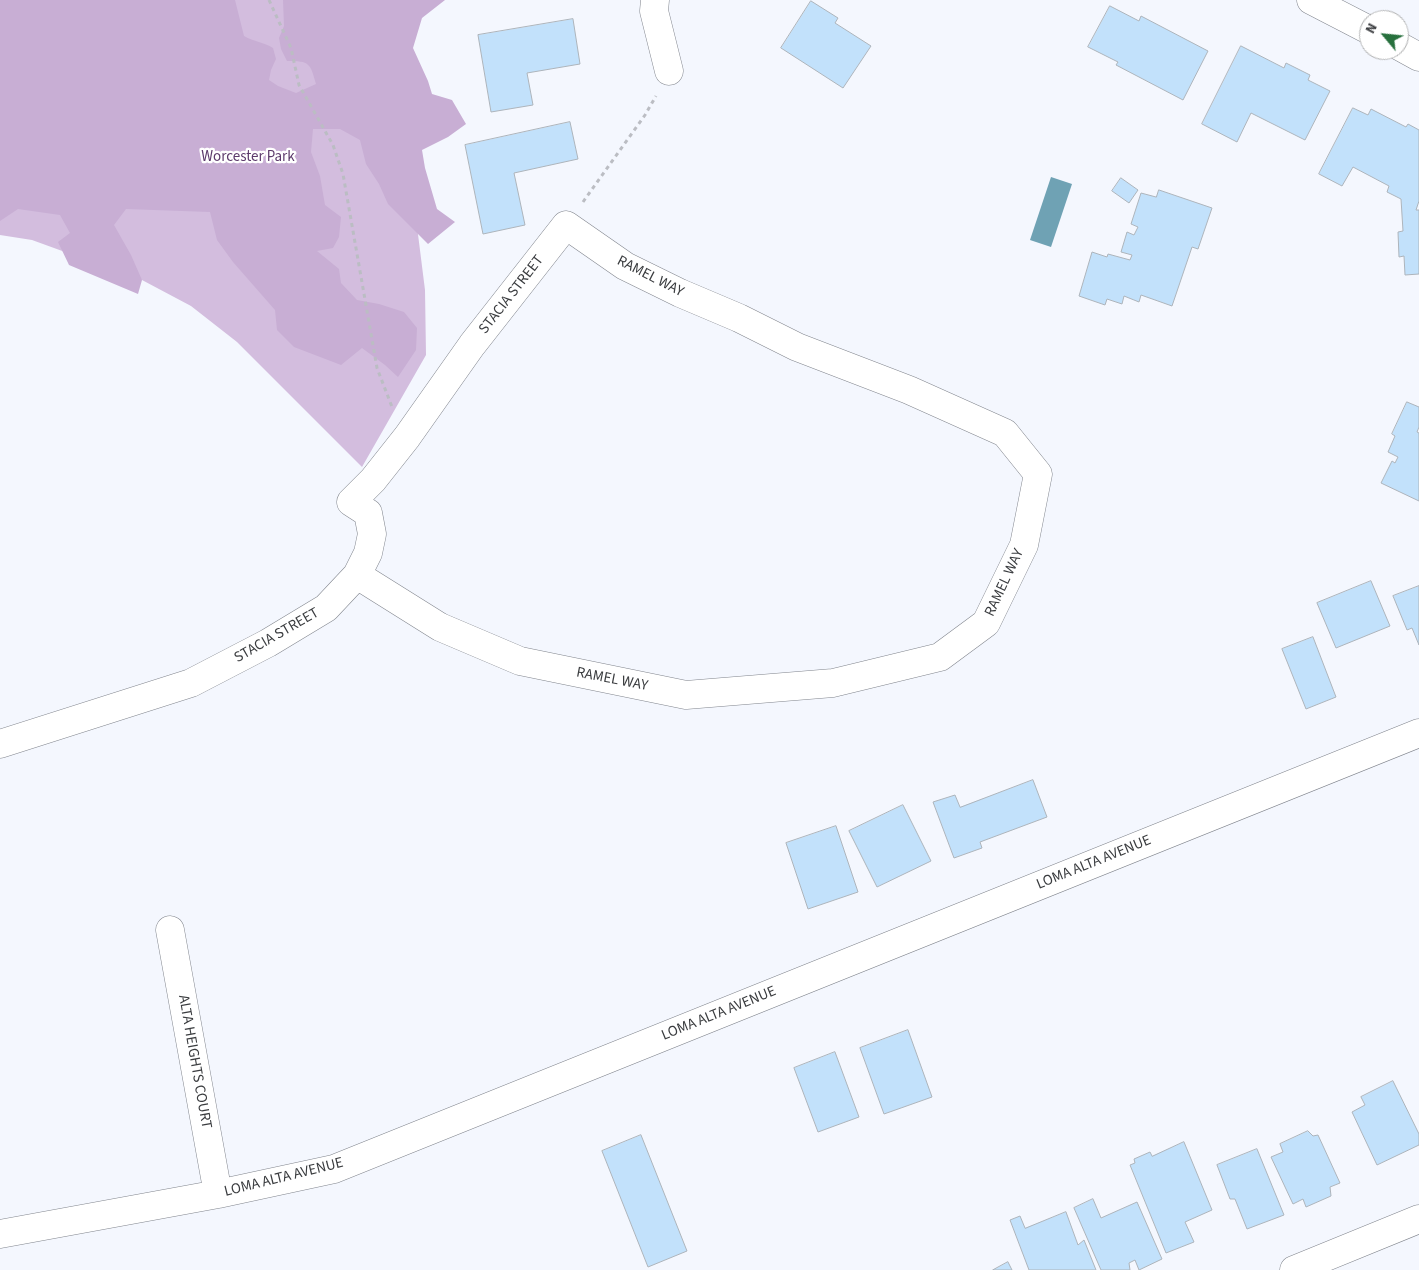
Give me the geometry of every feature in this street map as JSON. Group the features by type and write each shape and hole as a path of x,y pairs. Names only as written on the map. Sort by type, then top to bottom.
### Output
{"street":[{"path":"655,0 654,10 669,71"},
{"path":"1311,0 1359,25"},
{"name":"STACIA STREET","path":"0,744 191,683 268,643 326,608 357,574 368,553 372,534 368,513 351,502 373,480 407,437 472,345 566,225"},
{"name":"RAMEL WAY","path":"357,574 440,627 520,661 686,695 833,683 940,657 986,623 1024,545 1038,474 1005,433 909,390 797,347 738,318 680,293 625,266 566,225"},
{"name":"LOMA ALTA AVENUE","path":"0,1234 218,1194 334,1169 1419,734"},
{"name":"ALTA HEIGHTS COURT","path":"170,930 218,1194"},
{"path":"1294,1270 1419,1219"}],"path":[{"path":"269,0 291,48 299,84 333,145 343,174 377,368 390,402 407,437"},
{"path":"566,225 645,115 669,71"}],"green space":[{"name":"Worcester Park","path":"0,0 372,0 403,115 425,290 426,355 362,467 237,342 191,306 142,280 32,240 0,235"},
{"name":"Worcester Park","path":"0,0 235,0 244,36 273,48 276,59 269,80 278,86 296,93 316,84 308,65 287,61 281,49 279,38 284,26 283,0 445,0 422,18 413,48 432,94 452,100 466,124 448,137 422,150 425,168 437,209 455,222 428,244 388,204 379,184 366,164 360,140 340,129 313,129 311,152 320,176 325,205 341,217 339,237 333,248 317,251 339,269 341,283 357,300 379,304 404,312 417,328 416,350 398,377 362,348 341,365 294,347 277,330 275,310 233,262 217,240 210,212 126,209 114,225 131,255 142,280 138,294 69,265 58,242 70,233 60,215 18,209 0,221"}],"water":[{"path":"1051,177 1072,184 1051,247 1030,240"}],"building":[{"path":"811,1 838,18 835,23 871,46 843,88 781,48"},
{"path":"1110,6 1139,21 1141,16 1208,51 1183,100 1116,65 1118,62 1088,47"},
{"path":"573,19 580,64 527,73 533,105 491,112 478,35"},
{"path":"1241,46 1284,68 1286,63 1310,75 1308,80 1330,91 1305,140 1251,113 1237,142 1202,124"},
{"path":"1353,108 1368,115 1371,109 1406,127 1408,124 1419,130 1419,201 1416,210 1419,210 1419,274 1405,275 1404,256 1399,257 1398,232 1403,231 1401,199 1387,192 1389,186 1353,167 1342,186 1319,174"},
{"path":"570,122 578,159 514,173 525,225 483,234 465,145"},
{"path":"1121,178 1138,190 1129,203 1112,191"},
{"path":"1159,190 1212,208 1198,249 1192,247 1172,306 1141,295 1139,302 1124,296 1122,304 1107,299 1105,305 1079,296 1092,252 1107,257 1108,254 1130,260 1132,255 1121,252 1127,232 1134,235 1138,227 1131,224 1141,193 1156,197"},
{"path":"1407,402 1419,407 1419,427 1417,432 1419,433 1419,501 1381,483 1392,461 1395,463 1398,457 1388,452 1395,436 1392,434"},
{"path":"1371,581 1390,626 1336,648 1317,603"},
{"path":"1419,586 1419,645 1412,628 1407,630 1393,596"},
{"path":"1313,637 1336,697 1306,709 1282,649"},
{"path":"1033,780 1047,817 980,842 982,848 954,858 933,802 955,795 960,807"},
{"path":"903,805 931,861 877,887 849,831"},
{"path":"836,826 858,892 808,909 786,843"},
{"path":"908,1030 932,1097 884,1114 860,1048"},
{"path":"835,1052 859,1117 818,1132 794,1068"},
{"path":"1393,1081 1419,1134 1419,1145 1377,1165 1352,1112 1365,1105 1361,1097"},
{"path":"1308,1131 1313,1136 1318,1135 1340,1183 1330,1187 1331,1196 1306,1207 1303,1199 1293,1204 1271,1157 1283,1152 1280,1144"},
{"path":"641,1135 687,1251 648,1267 602,1151"},
{"path":"1184,1142 1212,1210 1185,1222 1194,1242 1166,1253 1130,1165 1135,1163 1134,1159 1150,1152 1152,1156"},
{"path":"1257,1149 1284,1215 1247,1229 1235,1199 1230,1199 1217,1165"},
{"path":"1093,1199 1101,1218 1137,1202 1162,1259 1139,1270 1135,1260 1129,1263 1130,1270 1101,1270 1074,1208"},
{"path":"1066,1212 1078,1245 1084,1240 1096,1270 1029,1270 1010,1220 1020,1216 1025,1228"},
{"path":"1008,1262 1012,1270 993,1270"}]}
